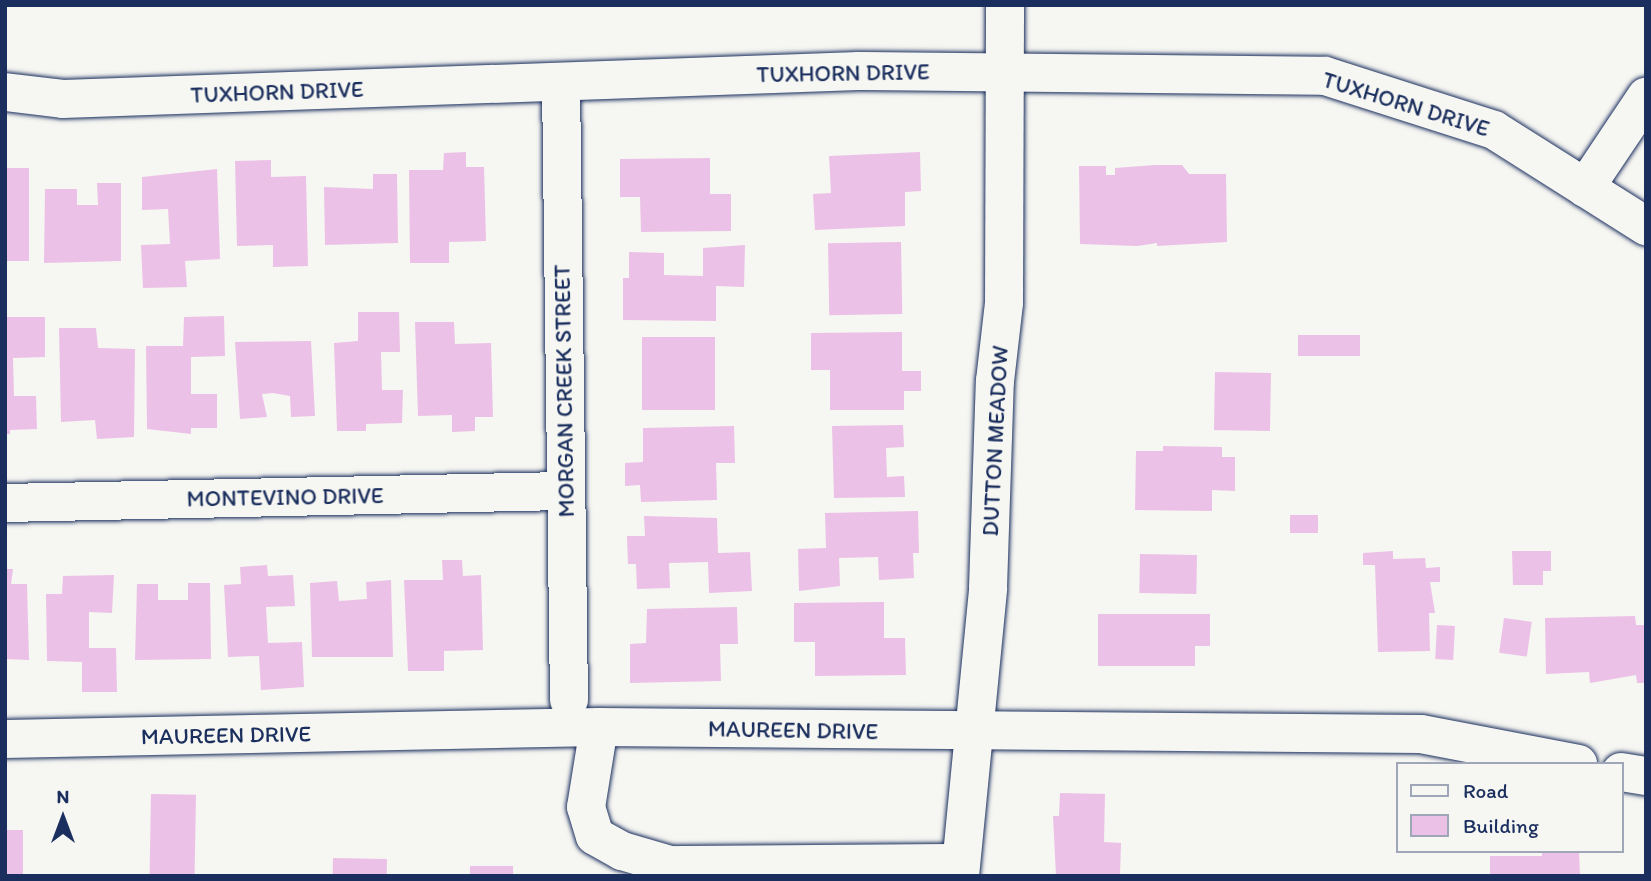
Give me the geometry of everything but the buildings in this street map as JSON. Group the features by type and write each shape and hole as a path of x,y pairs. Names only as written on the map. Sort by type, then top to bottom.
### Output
{"street":[{"name":"DUTTON MEADOW","path":"960,869 988,588 995,381 1004,303 1005,5"},
{"name":"TUXHORN DRIVE","path":"5,92 62,99 1005,69 1325,76 1494,130 1646,226"},
{"name":"MORGAN CREEK STREET","path":"561,82 564,491 569,700"},
{"path":"1585,188 1646,97"},
{"name":"MONTEVINO DRIVE","path":"5,503 564,491"},
{"path":"599,727 588,770 586,807 595,836 622,851 670,865 960,869"},
{"name":"MAUREEN DRIVE","path":"5,739 599,727 1420,734 1567,762"},
{"path":"1623,772 1646,776"}]}
